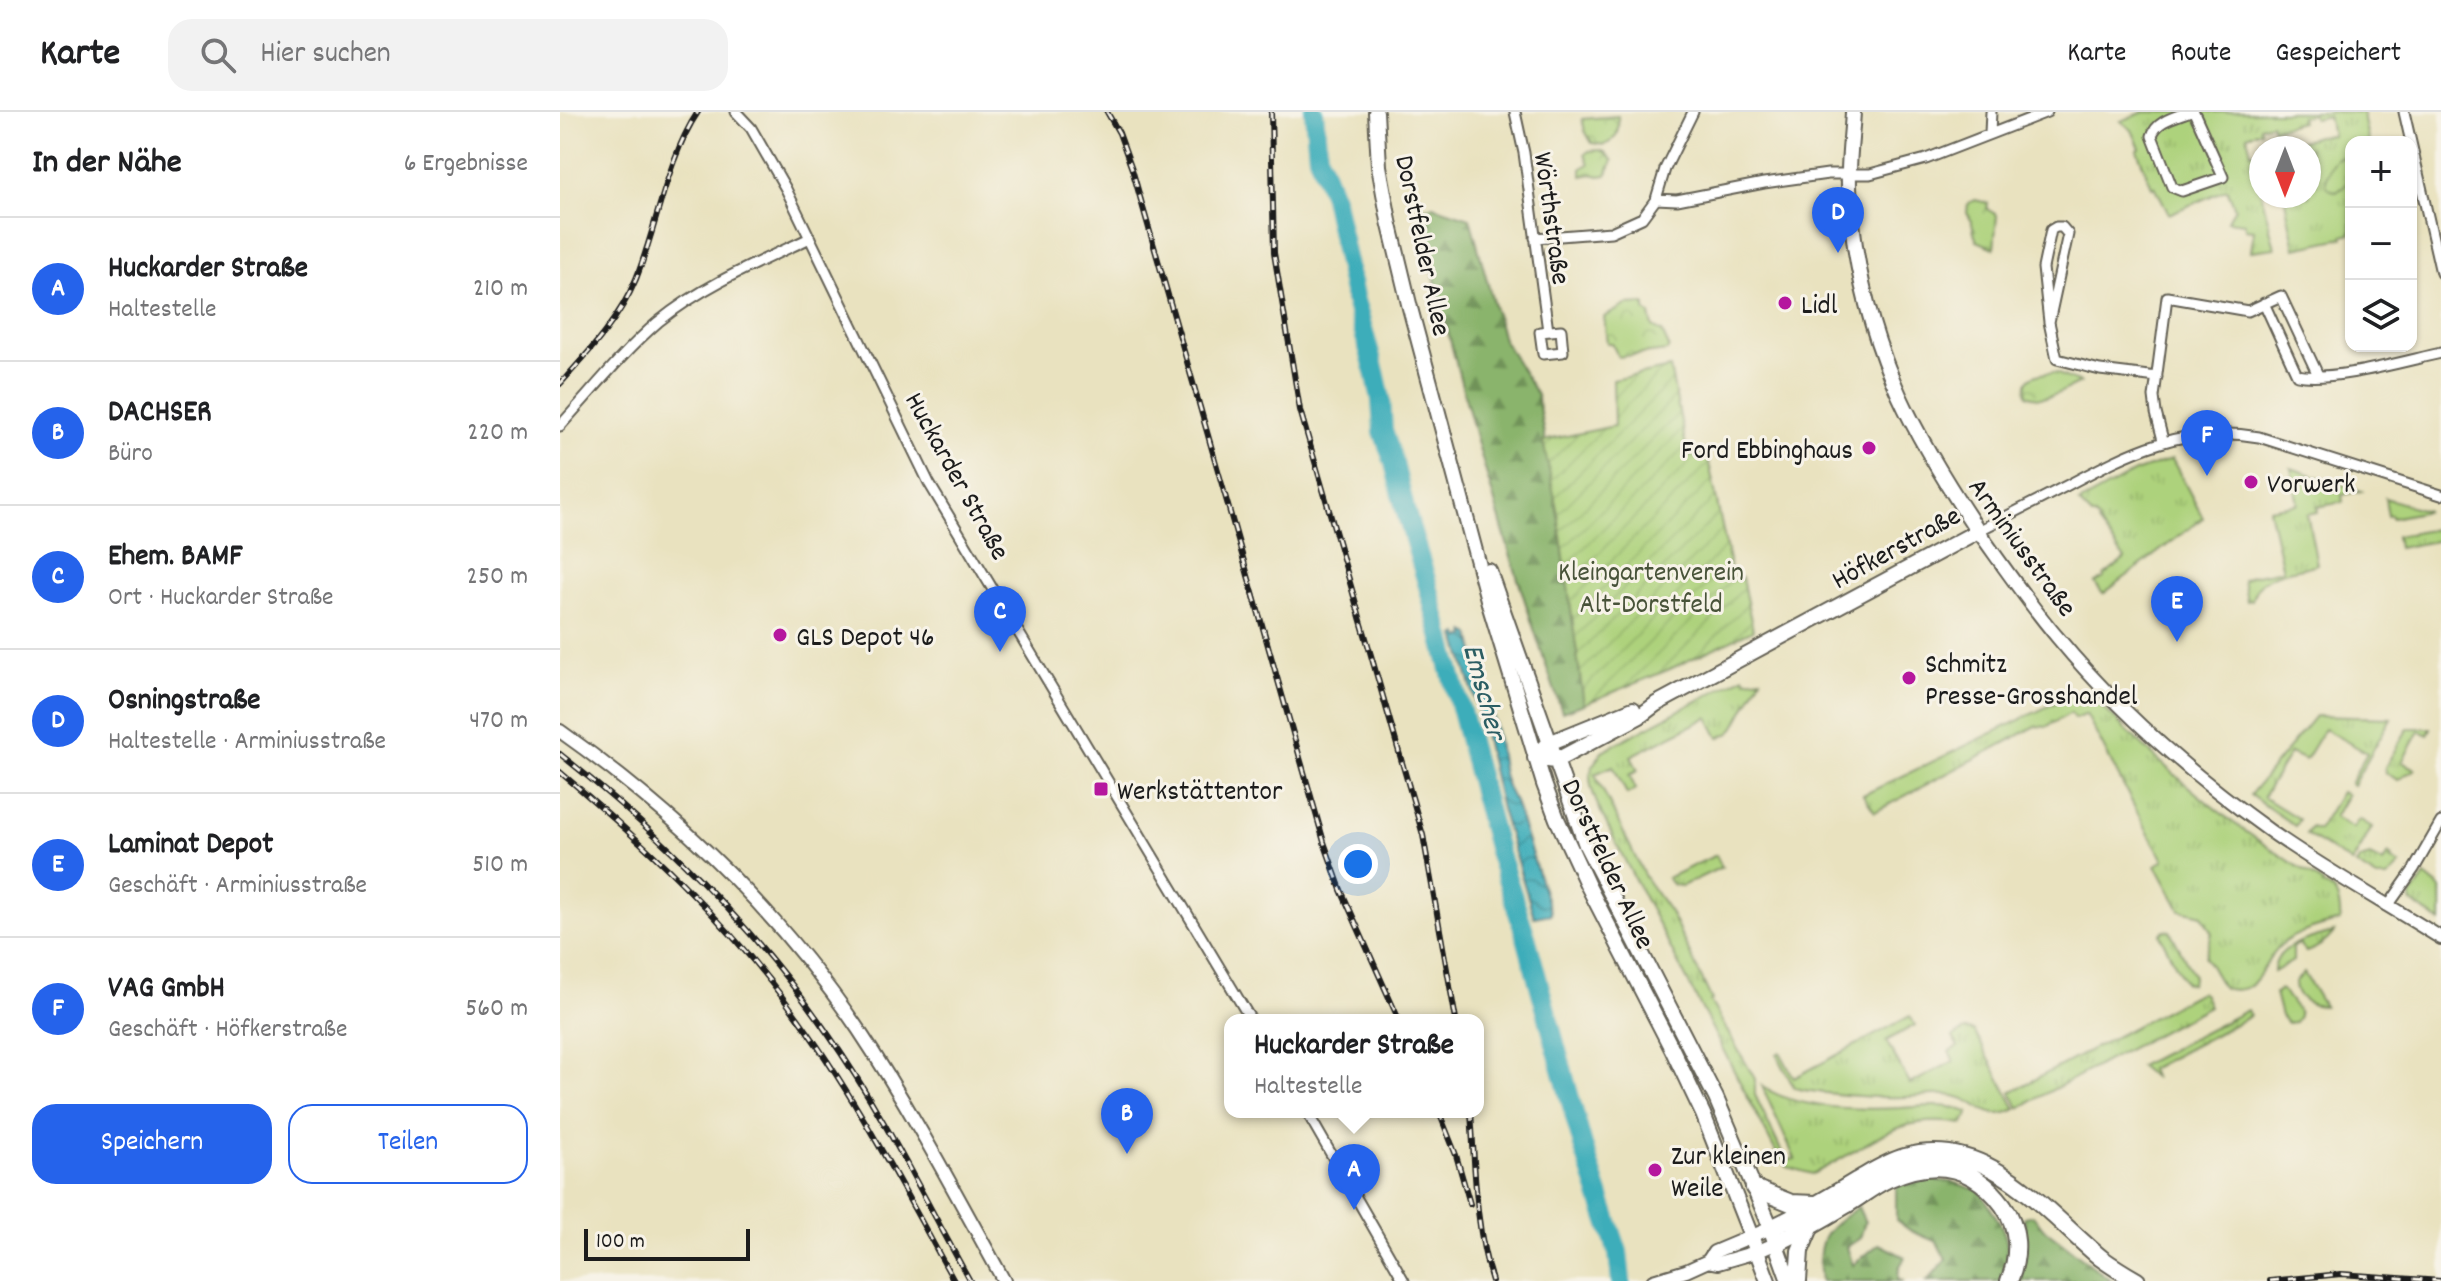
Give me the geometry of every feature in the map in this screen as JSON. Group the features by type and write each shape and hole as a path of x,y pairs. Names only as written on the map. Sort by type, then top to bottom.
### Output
{"highway":[{"path":"1773,1236 1817,1204 1882,1166 1904,1157 1951,1154 1995,1169 2018,1185 2102,1259 2137,1281"},
{"path":"1773,1236 1811,1225 1886,1180 1907,1172 1925,1167 1960,1170 1985,1184 2010,1215 2015,1229 2017,1254 2009,1281"},
{"path":"1754,1188 1791,1203 1817,1204"},
{"path":"1798,1281 1797,1263 1811,1225"}],"main road":[{"name":"Dorstfelder Allee","path":"1376,112 1379,166 1389,221 1455,480 1535,758 1557,819 1703,1114 1756,1252"},
{"name":"Arminiusstraße","path":"1853,112 1848,174 1850,213 1860,274 1879,350 1912,425 1978,531"},
{"name":"Dorstfelder Allee","path":"1455,480 1572,809 1601,878 1695,1055 1773,1236"},
{"name":"Höfkerstraße","path":"1555,761 1978,531"},
{"name":"Höfkerstraße","path":"1535,758 1549,743 1639,706 1656,704"},
{"path":"1535,758 1555,761"},
{"path":"1773,1236 1789,1281"},
{"path":"1756,1252 1768,1281"}],"street":[{"name":"Huckarder Straße","path":"736,112 768,154 924,473 1247,1014"},
{"name":"Wörthstraße","path":"1515,112 1524,153 1548,331"},
{"path":"1535,238 1611,232 1642,218 1656,199 1665,169 1693,112"},
{"path":"1990,133 1991,112"},
{"path":"1656,199 1677,200 1828,174 1870,174 1900,167 2047,112"},
{"path":"2188,112 2159,124 2152,136 2172,187 2182,191 2223,177 2194,112"},
{"path":"2404,112 2441,273"},
{"path":"2049,322 2068,234 2062,227 2051,230 2043,268 2049,322 2057,359 2100,370 2157,377"},
{"path":"560,426 631,347 660,321 701,293 810,238"},
{"path":"2163,440 2154,397 2167,297 2248,311 2281,296 2318,375"},
{"path":"2264,303 2297,375 2338,374 2441,353"},
{"name":"Höfkerstraße","path":"1978,531 2108,462 2163,440 2191,435 2217,433 2259,437 2441,495"},
{"name":"Arminiusstraße","path":"1978,531 2058,638 2157,740 2272,833 2441,938"},
{"path":"560,731 613,769 699,843 764,909 805,958 889,1078 1004,1281"},
{"path":"2388,906 2441,822"},
{"path":"1310,1118 1404,1281"},
{"path":"1708,1261 1714,1252 1751,1236 1773,1236"},
{"path":"1655,1280 1708,1261 1718,1263 1756,1252 1773,1236"}],"green space":[{"path":"2144,112 2362,112 2368,136 2345,136 2345,164 2343,157 2339,157 2326,179 2338,191 2345,184 2345,236 2295,248 2287,208 2321,208 2321,136 2317,136 2332,135 2328,116 2314,119 2312,114 2300,117 2301,122 2273,129 2271,123 2260,126 2261,131 2247,135 2249,208 2265,208 2275,248 2251,251 2254,230 2245,229 2245,223 2227,221 2235,208 2227,189 2169,214 2155,186 2152,187 2132,130 2121,121"},
{"path":"1618,116 1615,137 1604,145 1592,143 1582,119"},
{"path":"1600,150 1613,161 1606,175 1582,176 1582,168 1589,164 1585,154"},
{"path":"2345,158 2345,185 2334,191 2326,186 2326,178 2336,159"},
{"path":"1975,200 1988,203 1987,209 1997,215 1994,248 1977,241 1975,237 1967,213 1968,203"},
{"path":"1433,206 1470,218 1503,339 1537,395 1558,514 1584,704 1562,712 1501,525 1449,336 1418,208"},
{"path":"1645,304 1653,327 1662,332 1669,347 1667,351 1618,357 1612,343 1607,343 1604,317 1626,305"},
{"name":"Kleingartenverein Alt-Dorstfeld","path":"1670,368 1688,456 1707,453 1733,580 1742,578 1753,630 1670,669 1584,704 1558,514 1543,441 1614,426 1613,380"},
{"path":"2056,373 2080,383 2047,397 2027,395 2030,378"},
{"path":"2172,459 2203,518 2103,594 2095,583 2125,559 2095,516 2079,503 2135,472"},
{"path":"2291,468 2361,491 2342,495 2343,502 2317,507 2318,512 2307,514 2317,564 2269,578 2261,583 2252,600 2247,601 2243,580 2283,570 2269,509 2298,504"},
{"path":"2385,498 2427,511 2392,518 2388,516"},
{"path":"2441,528 2441,540 2398,548 2396,536"},
{"path":"1744,676 1746,680 1761,678 1730,733 1719,738 1708,717 1631,756 1638,771 1629,775 1636,789 1627,794 1613,766 1595,774 1645,877 1670,912 1710,1001 1755,1079 1755,1095 1783,1155 1790,1160 1795,1159 1762,1086 1792,1100 1829,1107 1944,1106 1969,1113 1963,1124 1918,1123 1899,1128 1812,1174 1787,1167 1776,1152 1616,843 1591,783 1592,769 1602,751"},
{"path":"2084,689 2207,802 2332,890 2339,904 2340,921 2310,930 2282,944 2259,976 2246,988 2223,988 2205,957 2212,933 2202,915 2180,910 2156,865 2164,860 2086,714 2075,719 2071,713 2046,727 2036,726 1875,812 1863,795"},
{"path":"2315,716 2391,718 2353,785 2350,783 2367,753 2324,729 2305,760 2290,753 2263,797 2299,819 2295,826 2250,795"},
{"path":"2408,728 2431,728 2428,735 2419,731 2402,762 2415,769 2398,780 2386,773 2385,767"},
{"path":"2341,792 2347,795 2334,817 2353,828 2359,819 2372,827 2352,863 2306,834 2311,827 2318,830"},
{"path":"2388,854 2400,865 2387,878 2377,878 2356,865 2360,859 2370,856 2383,863"},
{"path":"1716,855 1722,867 1682,886 1673,885 1667,878"},
{"path":"2425,876 2441,889 2441,922 2411,902 2411,896"},
{"path":"2164,930 2170,931 2194,976 2191,984 2185,983 2160,935"},
{"path":"2334,932 2310,951 2306,952 2299,944 2293,947 2293,961 2274,972 2276,962 2287,949 2306,940"},
{"path":"2304,973 2324,1006 2308,1003 2300,997 2295,982"},
{"path":"2280,989 2299,1012 2295,1022 2287,1023 2281,1016 2275,993"},
{"path":"2200,992 2209,1006 2019,1108 2011,1092"},
{"path":"2247,1010 2250,1016 2150,1069 2153,1077 2139,1066"},
{"path":"1910,1016 1915,1025 1886,1041 1910,1084 1954,1061 1949,1052 1958,1047 1953,1037 1965,1030 1974,1031 2016,1109 1996,1114 1967,1100 1947,1095 1865,1097 1794,1088 1777,1054 1780,1052 1794,1078"},
{"path":"1906,1181 1952,1182 1980,1191 2000,1224 2007,1243 2006,1267 2001,1281 1927,1281 1946,1260 1937,1242 1911,1231 1896,1220 1896,1187"},
{"path":"1858,1207 1865,1222 1860,1238 1847,1247 1853,1265 1879,1244 1905,1257 1899,1268 1898,1280 1904,1281 1821,1281 1820,1254 1824,1237"},
{"path":"2033,1215 2043,1228 2112,1281 2020,1281 2026,1253 2024,1217"}],"water":[{"path":"1466,632 1471,635 1490,707 1504,776 1551,914 1534,917 1501,809 1480,716 1456,636 1467,636"}],"waterway":[{"name":"Emscher","path":"1314,112 1318,156 1333,196 1354,297 1375,372 1383,431 1428,586 1498,851 1526,937 1583,1146 1618,1252 1621,1281"}],"railway":[{"path":"560,384 602,335 629,294 678,150 698,112"},
{"path":"1107,112 1119,133 1132,169 1324,842 1341,890 1396,1014"},
{"path":"1271,112 1274,253 1300,410 1423,835 1455,1014"},
{"path":"560,754 634,817 704,884 800,995 866,1093 970,1281"},
{"path":"560,772 681,882 764,973 856,1106 954,1281"},
{"path":"1441,1118 1470,1204"},
{"path":"1471,1118 1479,1219 1492,1281"},
{"path":"2270,1281 2341,1274 2441,1281"}],"place":[{"name":"Osningstraße","path":"1838,253"},
{"name":"Lidl","path":"1785,303"},
{"name":"Ford Ebbinghaus","path":"1869,448"},
{"name":"VAG GmbH","path":"2207,476"},
{"name":"Vorwerk","path":"2251,482"},
{"name":"GLS Depot 46","path":"780,635"},
{"name":"Laminat Depot","path":"2177,642"},
{"name":"Ehem. BAMF","path":"1000,652"},
{"name":"Schmitz Presse-Grosshandel","path":"1909,678"},
{"name":"Werkstättentor","path":"1101,789"},
{"name":"DACHSER","path":"1127,1154"},
{"name":"Zur kleinen Weile","path":"1655,1170"},
{"name":"Huckarder Straße","path":"1354,1210"}]}
